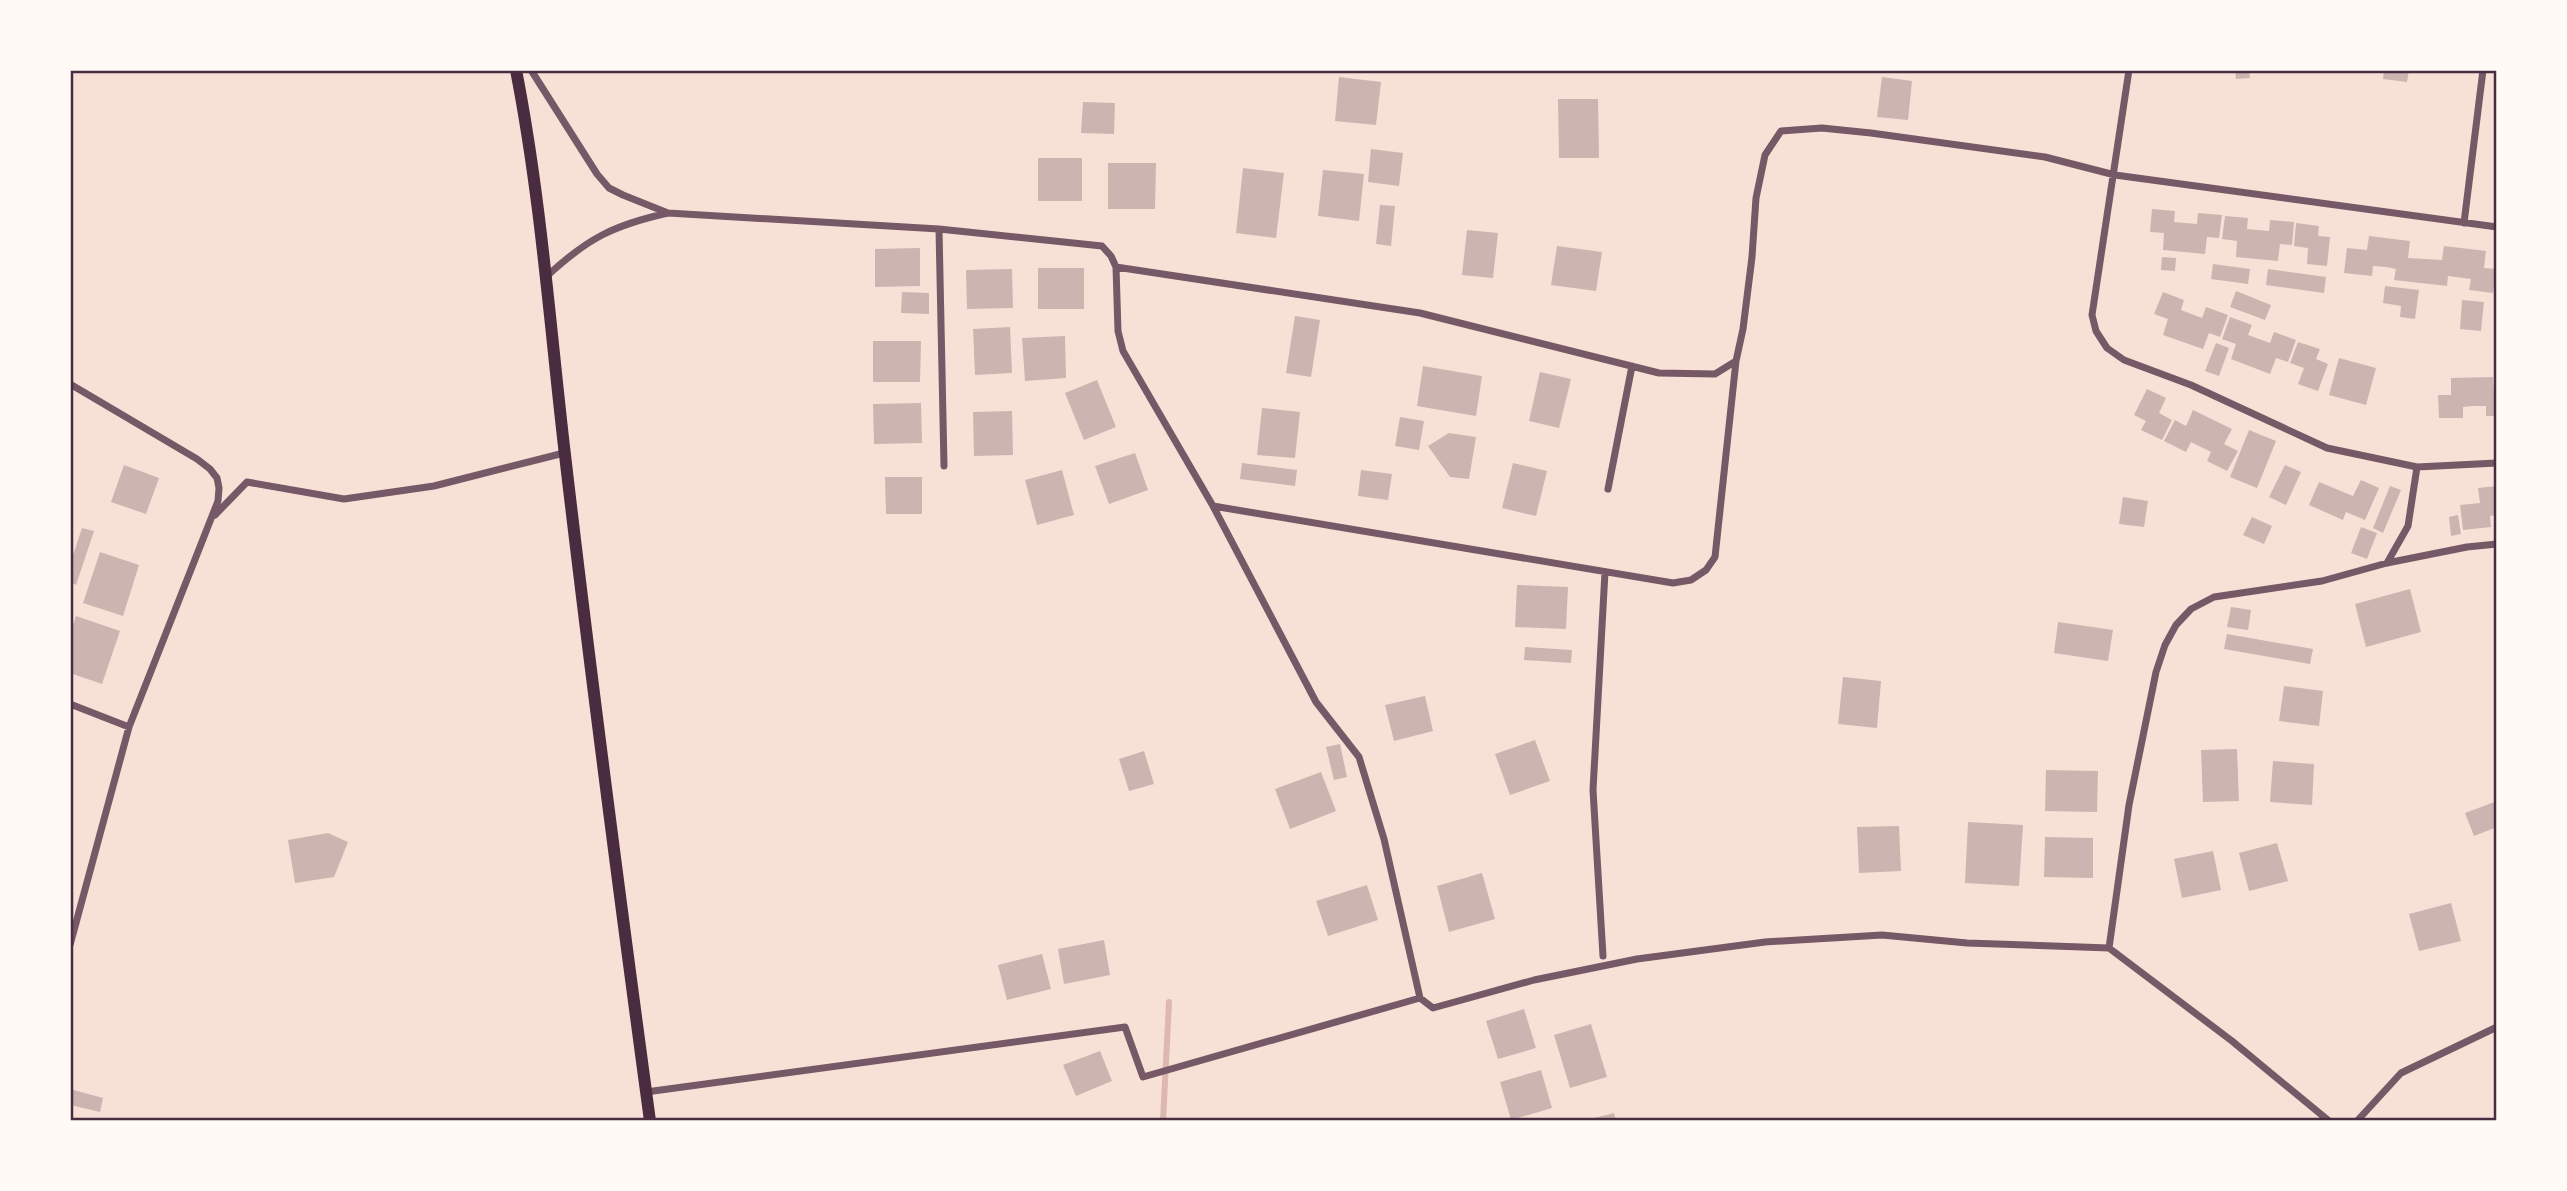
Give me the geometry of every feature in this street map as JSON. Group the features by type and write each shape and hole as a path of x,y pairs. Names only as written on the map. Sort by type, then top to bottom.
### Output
{"main road":[{"path":"516,70 547,276 564,453 650,1121"}],"street":[{"path":"531,70 597,174 609,188 668,213"},
{"path":"2129,70 2092,315 2096,331 2107,348 2124,360 2192,385 2327,447 2417,467 2497,463"},
{"path":"2464,223 2483,70"},
{"path":"1213,506 1673,583 1691,580 1706,570 1715,557 1736,361 1744,329 1756,198 1765,155 1781,131 1822,128 1871,133 2045,157 2115,175 2497,227"},
{"path":"547,276 575,250 601,235 631,221 668,213 939,229 1102,246 1116,267 1118,331 1123,351 1213,506 1316,702 1359,757 1384,839 1420,998 1433,1008 1534,980 1637,959 1765,942 1882,935 1966,943 2109,948 2232,1041 2329,1121"},
{"path":"939,229 944,466"},
{"path":"1116,267 1420,313 1659,373 1715,374 1736,361"},
{"path":"1608,489 1632,366"},
{"path":"70,384 210,468 217,478 219,488 218,501 130,727 70,945"},
{"path":"211,519 247,482 344,499 434,486 564,453"},
{"path":"2387,563 2408,526 2417,467"},
{"path":"2109,948 2129,805 2154,685 2165,645 2176,625 2191,609 2214,597 2322,581 2387,563 2466,547 2497,544"},
{"path":"1603,956 1592,790 1605,572"},
{"path":"70,704 130,727"},
{"path":"646,1092 1125,1027 1143,1077 1420,998"},
{"path":"2357,1121 2401,1073 2497,1027"}],"building":[{"path":"2235,70 2249,70 2250,78 2236,79"},
{"path":"2384,70 2409,70 2407,82 2383,79"},
{"path":"1339,77 1381,82 1376,125 1335,121"},
{"path":"1882,77 1912,81 1908,120 1877,117"},
{"path":"1558,99 1598,99 1599,158 1559,158"},
{"path":"1083,102 1115,103 1114,134 1081,133"},
{"path":"1371,149 1403,153 1399,186 1368,182"},
{"path":"1038,158 1082,158 1082,201 1038,201"},
{"path":"1108,163 1156,163 1155,209 1108,209"},
{"path":"1243,168 1284,173 1276,238 1236,233"},
{"path":"1323,170 1364,174 1359,221 1318,216"},
{"path":"1380,205 1395,206 1391,246 1376,244"},
{"path":"2152,209 2175,211 2174,222 2197,224 2198,213 2222,215 2219,238 2207,237 2205,254 2163,250 2164,233 2150,232"},
{"path":"2225,216 2248,218 2247,229 2269,231 2270,220 2294,222 2292,245 2280,244 2278,261 2236,257 2237,241 2222,239"},
{"path":"2296,223 2319,226 2318,236 2330,237 2327,266 2307,264 2308,248 2294,246"},
{"path":"1467,230 1498,233 1493,278 1462,275"},
{"path":"2369,236 2410,241 2408,258 2442,260 2444,246 2486,251 2484,268 2496,269 2493,293 2469,290 2471,279 2448,276 2447,286 2394,280 2396,269 2386,267 2373,266 2372,276 2344,273 2347,248 2367,250"},
{"path":"1557,246 1602,252 1596,291 1551,285"},
{"path":"920,248 920,286 875,287 875,249"},
{"path":"2162,257 2176,258 2175,271 2161,270"},
{"path":"2213,264 2250,269 2248,284 2211,279"},
{"path":"1038,268 1084,268 1084,309 1038,309"},
{"path":"1012,269 1013,308 967,309 966,270"},
{"path":"2268,269 2326,277 2324,293 2266,285"},
{"path":"2385,286 2419,290 2415,319 2400,317 2401,306 2383,303"},
{"path":"2236,291 2271,305 2265,320 2230,307"},
{"path":"902,292 929,293 929,314 901,313"},
{"path":"2163,292 2184,300 2181,310 2202,318 2206,307 2228,315 2220,337 2209,333 2203,349 2163,335 2168,319 2154,314"},
{"path":"2462,300 2484,302 2481,331 2460,329"},
{"path":"1295,316 1320,320 1311,377 1286,373"},
{"path":"2230,317 2252,325 2248,335 2270,343 2274,332 2296,340 2288,362 2276,358 2270,374 2231,359 2236,344 2222,339"},
{"path":"1010,327 1012,373 975,375 973,329"},
{"path":"1065,336 1066,378 1025,381 1022,338"},
{"path":"873,341 921,341 920,382 873,382"},
{"path":"2298,342 2320,349 2316,359 2328,364 2318,391 2298,384 2304,368 2290,363"},
{"path":"2216,343 2229,348 2219,376 2205,371"},
{"path":"2339,358 2376,368 2366,405 2329,395"},
{"path":"1423,366 1482,376 1476,416 1417,406"},
{"path":"1540,372 1571,379 1559,428 1529,421"},
{"path":"2493,377 2494,393 2497,393 2497,416 2486,416 2486,406 2473,406 2463,407 2463,418 2439,418 2438,395 2451,395 2451,378"},
{"path":"1097,380 1116,427 1084,440 1065,393"},
{"path":"2147,389 2166,398 2159,413 2172,420 2162,440 2141,430 2146,421 2134,415"},
{"path":"921,403 922,443 874,444 873,404"},
{"path":"1262,408 1300,412 1295,458 1257,455"},
{"path":"2193,410 2232,429 2224,444 2238,451 2227,471 2207,461 2211,452 2191,442 2186,452 2164,441 2175,420 2186,426"},
{"path":"1012,411 1013,455 974,456 973,412"},
{"path":"1400,417 1424,421 1419,450 1395,446"},
{"path":"2249,430 2276,441 2257,488 2230,477"},
{"path":"1449,433 1476,437 1469,479 1450,477 1428,446"},
{"path":"1135,453 1148,490 1109,504 1095,466"},
{"path":"1242,463 1297,470 1295,486 1240,479"},
{"path":"1513,463 1547,471 1536,516 1502,508"},
{"path":"124,465 159,478 146,514 111,502"},
{"path":"2285,465 2301,472 2286,505 2269,497"},
{"path":"1062,470 1074,515 1037,525 1025,480"},
{"path":"1361,470 1392,474 1388,500 1358,496"},
{"path":"885,477 922,477 922,514 886,514"},
{"path":"2361,480 2379,488 2365,520 2346,512 2343,520 2309,505 2319,482 2353,496"},
{"path":"2390,486 2401,490 2383,533 2373,528"},
{"path":"2497,486 2497,515 2490,516 2491,527 2463,530 2460,505 2480,503 2478,488"},
{"path":"2123,497 2148,501 2144,527 2119,524"},
{"path":"2458,515 2461,534 2451,536 2449,517"},
{"path":"2252,517 2272,526 2264,544 2243,535"},
{"path":"2361,527 2377,533 2367,559 2351,553"},
{"path":"82,528 94,531 76,585 70,582 70,564"},
{"path":"100,552 139,565 123,616 83,603"},
{"path":"1517,585 1568,587 1566,629 1515,627"},
{"path":"2410,589 2421,632 2366,647 2355,604"},
{"path":"2231,607 2251,610 2248,630 2227,627"},
{"path":"76,616 120,631 102,684 70,673 70,635"},
{"path":"2058,622 2113,630 2108,661 2054,653"},
{"path":"2227,634 2313,649 2310,664 2224,649"},
{"path":"1525,647 1572,650 1571,663 1524,660"},
{"path":"1843,677 1881,681 1877,728 1838,724"},
{"path":"2284,686 2323,691 2319,726 2279,721"},
{"path":"1425,696 1433,731 1394,741 1385,705"},
{"path":"1535,740 1550,781 1510,795 1495,754"},
{"path":"1340,744 1347,777 1334,780 1326,747"},
{"path":"2237,749 2239,801 2203,802 2201,750"},
{"path":"1144,751 1154,784 1129,791 1119,759"},
{"path":"2273,761 2314,764 2312,805 2270,802"},
{"path":"2046,770 2098,771 2097,812 2045,811"},
{"path":"1321,772 1336,811 1290,829 1275,789"},
{"path":"2497,801 2497,827 2474,836 2465,813"},
{"path":"1968,822 2023,825 2019,886 1965,883"},
{"path":"1899,826 1901,871 1859,873 1857,827"},
{"path":"328,833 348,842 334,877 295,883 288,840"},
{"path":"2045,837 2093,838 2093,878 2044,877"},
{"path":"2277,843 2288,881 2249,891 2239,853"},
{"path":"2213,851 2221,890 2182,898 2174,859"},
{"path":"1482,873 1495,919 1449,932 1437,886"},
{"path":"1367,885 1378,920 1328,936 1316,901"},
{"path":"2451,903 2461,941 2419,951 2409,914"},
{"path":"1104,940 1110,975 1064,984 1058,949"},
{"path":"1042,954 1051,989 1007,1000 998,965"},
{"path":"1524,1009 1536,1048 1498,1059 1486,1021"},
{"path":"1591,1024 1607,1077 1570,1088 1554,1035"},
{"path":"1100,1051 1112,1081 1076,1096 1063,1065"},
{"path":"1541,1070 1552,1108 1511,1120 1500,1082"},
{"path":"70,1089 103,1098 100,1112 70,1105"},
{"path":"1614,1113 1616,1121 1586,1121 1586,1120"}],"waterway":[{"path":"1163,1121 1169,1002"}]}
